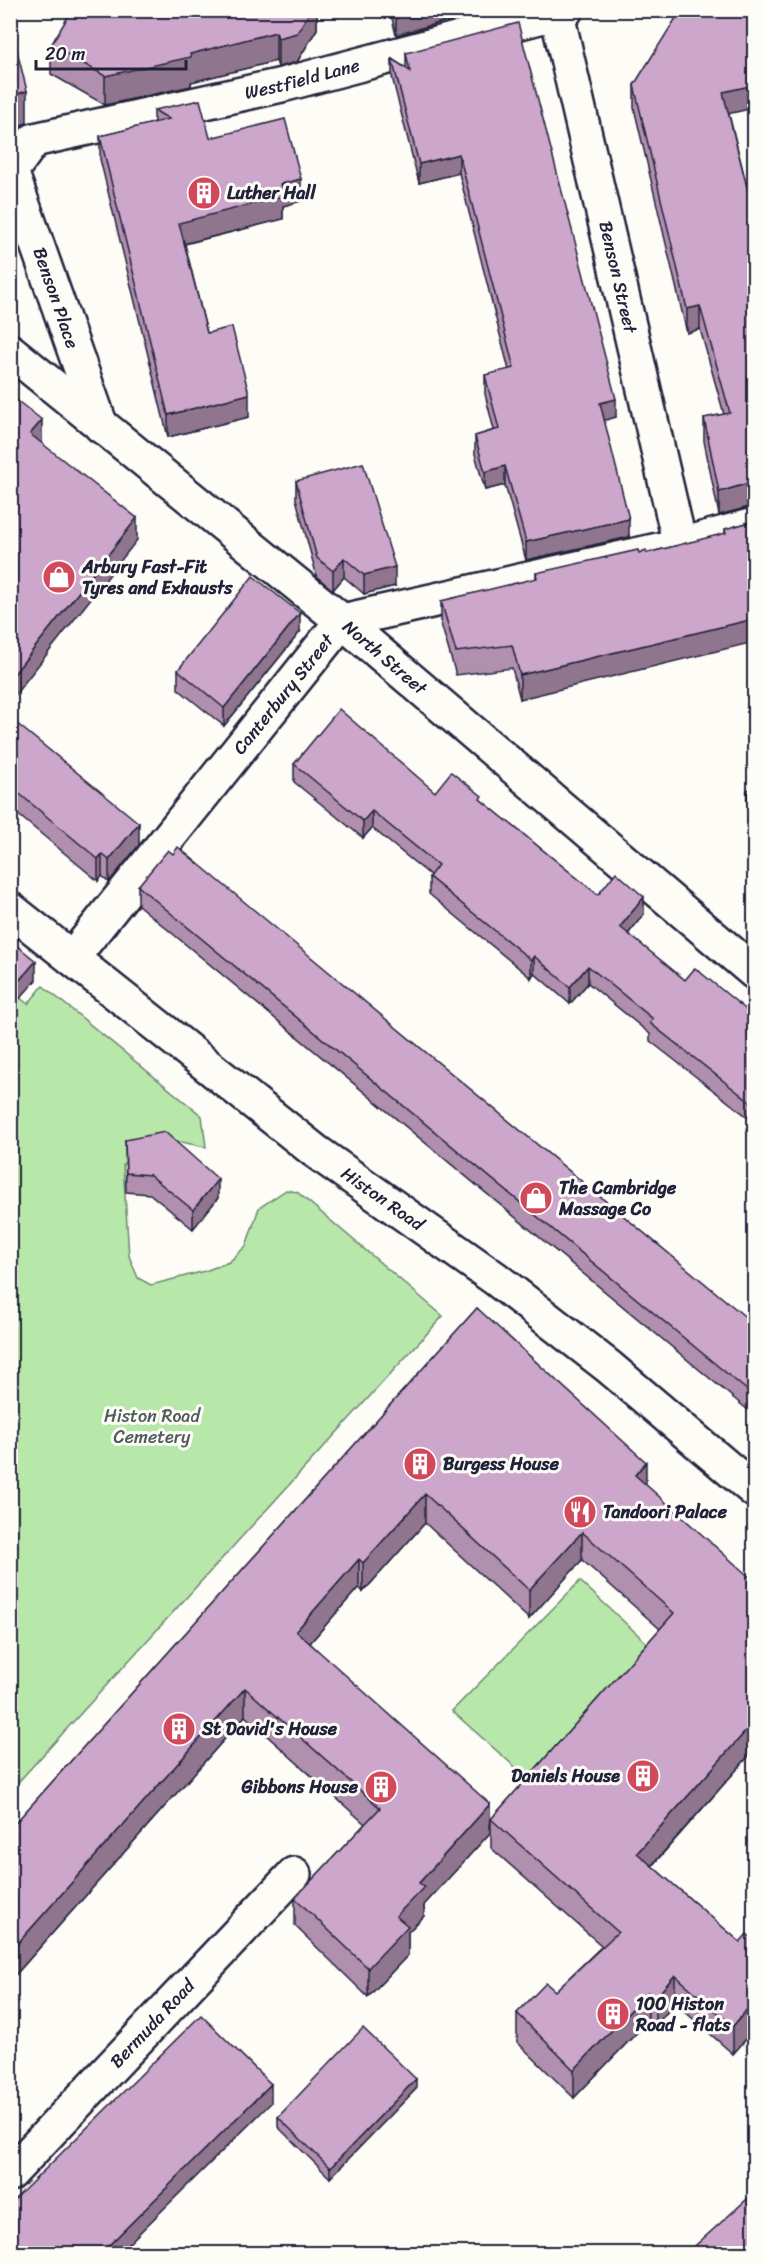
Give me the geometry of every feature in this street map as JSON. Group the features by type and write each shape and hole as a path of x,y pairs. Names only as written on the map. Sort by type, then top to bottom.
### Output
{"street":[{"name":"Westfield Lane","path":"34,140 282,85 560,11"},
{"name":"Benson Street","path":"560,11 680,545"},
{"name":"Benson Place","path":"34,140 11,171 102,428"},
{"name":"North Street","path":"10,351 342,621 754,972"},
{"name":"Canterbury Street","path":"72,958 342,621 680,545 754,525"},
{"name":"Histon Road","path":"10,909 315,1151 506,1286 609,1367 754,1490"},
{"name":"Bermuda Road","path":"10,2174 294,1874"}],"green space":[{"name":"Histon Road Cemetery","path":"43,986 202,1116 206,1147 181,1142 129,1157 123,1165 129,1256 138,1278 151,1285 205,1271 229,1262 246,1246 259,1208 286,1190 297,1192 443,1316 11,1790 10,1010 20,998 28,1004"},
{"path":"580,1581 662,1657 542,1791 452,1711"}],"building":[{"path":"72,10 311,10 297,33 278,38 276,32 190,54 191,57 105,76 51,45"},
{"path":"395,10 418,10 396,17"},
{"path":"681,10 754,10 754,85 723,92 754,215 754,484 749,483 719,492 704,418 730,413 700,306 687,309 634,85"},
{"path":"518,23 616,399 600,403 629,519 526,542 505,466 485,472 475,436 499,429 485,375 514,368 459,154 419,164 392,59 410,71 406,53"},
{"path":"10,39 14,39 27,91 10,96"},
{"path":"200,100 210,138 285,119 301,179 280,184 283,196 179,223 207,333 232,327 249,394 168,415 100,136 169,119 154,110"},
{"name":"Arbury Fast-Fit Tyres and Exhausts","path":"10,395 42,420 30,434 137,518 10,679"},
{"path":"363,463 395,567 364,575 344,558 333,571 317,558 296,481"},
{"path":"754,521 754,619 520,675 512,645 456,652 441,601 537,578 536,573 638,550 639,553 646,550 647,553 726,533 725,529"},
{"path":"253,576 300,613 224,708 178,670"},
{"path":"339,709 435,792 451,772 482,796 480,799 598,895 616,872 644,897 620,927 685,980 695,968 754,1016 754,1105 650,1023 653,1019 588,966 570,987 534,956 531,960 429,877 438,865 372,811 363,821 294,764"},
{"path":"10,718 139,823 109,860 102,854 98,859 10,786"},
{"path":"754,788 754,817 747,790"},
{"path":"178,847 754,1324 754,1396 138,886 168,850 173,854"},
{"path":"10,940 36,961 10,991"},
{"path":"165,1132 218,1179 193,1210 150,1175 126,1173 125,1140"},
{"path":"477,1308 646,1462 635,1475 754,1581 754,1722 637,1853 740,1942 747,1934 754,1941 754,2001 733,2026 675,1975 655,1998 648,1992 574,2070 517,2013 546,1983 555,1991 618,1932 491,1819 674,1613 582,1532 529,1590 425,1494 363,1563 359,1559 296,1631 490,1804 419,1883 424,1887 396,1916 408,1926 368,1968 295,1898 380,1808 245,1688 10,1952 10,1829"},
{"path":"201,2015 271,2084 101,2253 10,2253 10,2221 14,2218 10,2215 10,2204"},
{"path":"363,2028 416,2079 330,2168 278,2117"},
{"path":"754,2193 754,2253 687,2253"}],"place":[{"name":"Luther Hall","path":"204,193"},
{"name":"Arbury Fast-Fit Tyres and Exhausts","path":"59,577"},
{"name":"The Cambridge Massage Co","path":"536,1198"},
{"name":"Burgess House","path":"420,1464"},
{"name":"Tandoori Palace","path":"580,1512"},
{"name":"St David's House","path":"179,1729"},
{"name":"Daniels House","path":"643,1776"},
{"name":"Gibbons House","path":"381,1787"},
{"name":"100 Histon Road - flats","path":"613,2014"}]}
